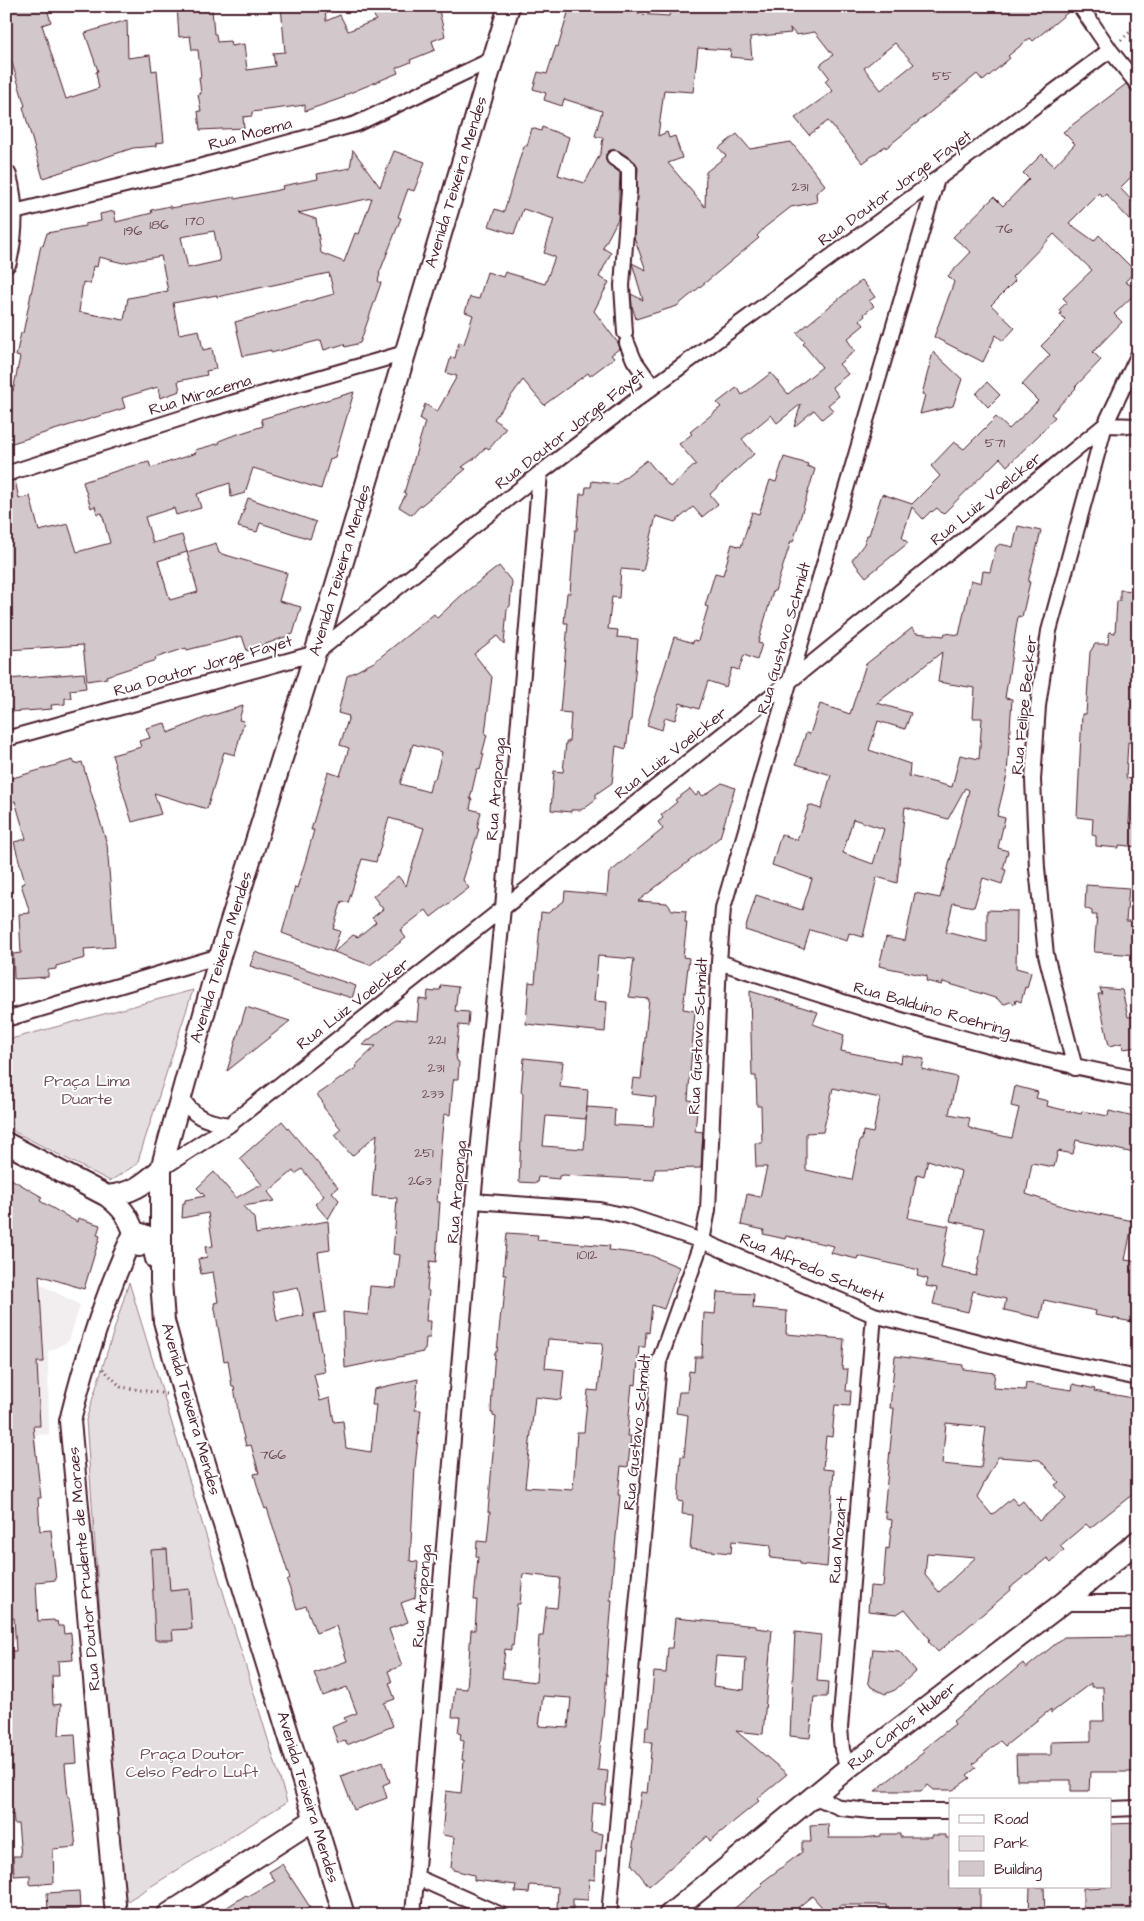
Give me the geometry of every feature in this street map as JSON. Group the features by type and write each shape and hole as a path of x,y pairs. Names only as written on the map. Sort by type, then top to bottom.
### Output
{"street":[{"name":"Avenida Teixeira Mendes","path":"344,1915 184,1395 164,1321 161,1281 161,1169 220,956 316,653 509,6"},
{"path":"1080,6 1110,50 1138,85"},
{"name":"Rua Doutor Jorge Fayet","path":"6,739 316,653 540,473 652,387 1110,50"},
{"name":"Rua Moema","path":"9,214 191,169 356,124 493,59"},
{"path":"614,158 629,168 622,286 626,338 634,360 652,387"},
{"path":"6,176 10,191 6,262"},
{"name":"Rua Gustavo Schmidt","path":"609,1915 659,1362 702,1241 708,1210 723,908 937,179"},
{"name":"Rua Miracema","path":"6,474 206,410 405,353"},
{"name":"Rua Felipe Becker","path":"1075,1068 1046,955 1036,868 1033,780 1038,706 1049,631 1104,425 1138,356"},
{"path":"1104,425 1138,426"},
{"name":"Rua Luiz Voelcker","path":"161,1169 229,1125 790,681 1104,425"},
{"name":"Rua Araponga","path":"413,1915 473,1201 503,908 540,473"},
{"path":"6,1019 220,956"},
{"name":"Rua Balduíno Roehring","path":"719,962 886,1016 1075,1068 1138,1079"},
{"path":"180,1095 188,1108 198,1117 213,1123 229,1125"},
{"path":"6,1144 107,1196 120,1206 128,1215 164,1321"},
{"path":"107,1196 135,1190 161,1169"},
{"name":"Rua Alfredo Schuett","path":"473,1201 598,1210 628,1216 702,1241 874,1315 1037,1356 1138,1378"},
{"path":"134,1233 146,1235 150,1239 161,1281"},
{"name":"Rua Doutor Prudente de Moraes","path":"116,1915 70,1421 87,1354 123,1256 134,1233"},
{"name":"Rua Mozart","path":"848,1768 842,1750 840,1728 874,1315"},
{"name":"Rua Carlos Huber","path":"669,1915 848,1768 1063,1603 1138,1541"},
{"path":"1063,1603 1138,1602"},
{"path":"813,1796 841,1808 871,1812 949,1810"},
{"path":"1112,1808 1138,1808"},
{"path":"167,1915 315,1819"},
{"path":"416,1877 501,1915"}],"path":[{"path":"1110,50 1138,25"},
{"path":"87,1354 121,1387 184,1395"}],"shaded area":[{"path":"6,1266 80,1305 69,1341 48,1352 49,1434 6,1438"}],"green space":[{"name":"Praça Lima Duarte","path":"193,990 137,1164 110,1181 13,1131 7,1040"},
{"name":"Praça Doutor Celso Pedro Luft","path":"129,1282 287,1802 121,1905 86,1420"}],"building":[{"path":"6,6 46,6 51,22 42,25 66,99 99,88 96,72 98,71 85,33 127,20 128,58 150,55 152,71 157,70 164,142 156,143 156,146 133,148 43,178 23,107 25,106 6,43"},
{"path":"177,6 203,6 204,9 212,9 214,34 216,34 217,42 230,41 231,46 244,44 247,70 275,66 273,53 285,52 281,6 325,6 326,21 340,15 348,31 376,20 370,6 438,6 445,36 432,41 435,50 396,68 398,73 345,95 345,97 305,111 305,105 252,112 252,116 243,117 244,128 200,130 198,111 201,111 198,94 201,94 199,77 201,77 198,50 192,50 190,36 179,37"},
{"path":"570,6 628,6 640,10 638,14 669,16 670,10 683,11 683,6 1071,6 1072,9 1033,41 1030,38 1008,56 1010,58 983,81 977,74 886,148 885,146 863,163 828,121 809,135 795,118 833,91 825,81 829,77 820,65 833,55 815,32 796,35 790,28 791,33 750,37 752,59 730,57 731,50 698,48 693,92 664,90 658,136 667,132 669,138 675,136 682,158 668,163 705,207 706,172 726,156 719,148 737,134 750,149 791,142 825,185 816,193 817,202 791,207 764,228 757,236 759,238 677,306 636,319 631,294 643,300 632,263 646,270 634,237 638,168 634,161 619,151 610,150 606,154 606,161 620,173 618,219 603,248 611,253 599,277 609,282 594,311 620,348 611,355 614,358 590,376 588,373 544,405 523,380 494,419 506,428 495,442 489,449 486,447 478,456 462,467 466,469 412,515 399,507 406,494 404,493 425,422 420,419 425,404 437,412 457,376 446,373 451,357 455,358 459,342 464,344 473,315 465,312 470,297 479,299 487,272 503,277 505,272 545,284 555,257 544,253 554,219 523,209 514,234 489,226 495,209 504,212 521,154 525,145 527,146 532,128 541,131 542,127 569,137 558,175 585,183 601,152 603,138 595,136 602,111 564,99 562,106 544,100 546,93 533,89 538,72 547,74 556,46 558,47","holes":["895,43 914,64 881,90 864,68"]},
{"path":"1126,84 1132,91 1138,94 1138,170 1120,188 1138,207 1138,229 1106,194 1103,197 1099,193 1069,223 1094,241 1099,235 1135,271 1125,282 1138,289 1138,291 1114,314 1122,322 1093,352 1101,360 1051,414 1055,417 1042,432 1007,466 1000,458 943,514 937,508 923,519 912,507 902,537 908,543 866,577 852,560 864,544 867,535 869,535 882,494 912,504 940,476 931,466 954,442 964,449 996,417 1009,429 1038,401 1022,385 1050,355 1041,346 1066,321 1060,315 1059,310 1067,302 1063,298 1092,270 1054,234 1012,277 1015,281 991,305 1015,328 1003,341 996,335 983,362 934,337 954,282 948,276 971,252 953,237 994,197 1003,206 1029,179 1023,173 1042,154 1054,166 1075,144 1063,132"},
{"path":"353,150 380,187 394,151 425,162 414,191 408,189 398,217 401,218 379,274 378,281 381,283 360,343 345,347 344,344 324,350 321,340 271,353 271,350 243,356 235,322 334,294 329,273 217,297 217,295 173,303 179,334 199,330 203,350 212,348 216,369 206,371 207,375 178,381 180,391 160,398 158,387 128,396 122,398 125,408 6,445 6,390 13,391 20,357 16,356 21,333 23,333 41,245 43,246 47,233 101,221 100,214 114,211 116,222 152,213 151,210 170,206 171,208 235,197 235,199 283,189 282,186 318,179 317,174 350,168","holes":["372,198 359,234 355,233 344,262 321,253 316,219 298,213","214,231 220,261 188,268 181,237","161,256 168,291 128,298 124,320 79,312 83,282 90,284 93,266 97,267 99,257 123,263"]},
{"path":"862,280 875,297 869,301 874,306 860,320 864,325 847,339 855,351 839,364 848,374 832,387 839,396 828,405 833,410 822,419 814,410 794,427 801,404 777,423 771,415 742,439 754,454 710,494 718,504 702,517 693,507 675,522 656,516 643,571 621,569 619,598 612,597 608,629 618,630 617,637 638,639 631,720 626,749 616,746 612,783 596,794 596,799 581,810 571,810 571,812 551,810 554,771 563,772 566,742 569,742 571,713 560,712 568,623 564,623 567,593 570,593 580,494 585,494 586,487 591,487 592,481 616,484 647,460 670,487 696,464 679,444 692,434 690,432 721,407 717,403 738,388 742,395 771,373 788,394 822,367 803,344 805,342 797,333"},
{"path":"933,352 962,379 953,406 920,414 925,395 922,394"},
{"path":"987,382 1000,395 988,407 976,394"},
{"path":"354,392 335,457 330,459 321,489 253,468 245,493 231,497 230,483 197,494 201,508 176,515 174,508 145,517 153,543 182,535 187,552 216,543 219,553 287,573 279,601 301,607 293,634 247,651 242,636 187,650 186,648 106,676 107,678 87,681 83,645 8,650 8,645 6,645 6,620 12,620 10,583 6,583 6,483 15,480 19,499 30,496 39,531 68,524 77,552 110,543 102,513 97,514 95,506 91,508 83,482 149,462 151,468 196,453 195,450 220,443 219,441 229,437 263,426 261,419","holes":["187,552 198,592 170,600 158,561"]},
{"path":"784,457 808,464 807,466 815,469 793,542 791,541 775,591 773,591 758,643 762,644 757,660 744,655 739,670 732,668 726,687 708,681 699,709 680,703 675,720 665,717 662,730 647,725 674,637 693,643 694,640 698,641 708,607 705,606 715,573 723,575 732,544 741,547 752,512 759,514 770,480 776,482"},
{"path":"248,498 316,522 310,539 260,523 257,532 238,527"},
{"path":"1018,526 1041,531 1028,582 1030,582 1022,617 1018,616 1005,698 1012,699 1007,775 997,816 1005,818 998,848 1008,851 1003,869 1006,870 1002,884 983,878 974,907 953,903 946,932 987,942 987,910 1017,911 1016,968 1031,972 1021,1002 1016,1000 1015,1004 1010,1002 1005,1004 998,999 943,982 942,985 926,981 927,976 879,966 886,937 905,941 915,893 940,898 969,790 965,788 948,819 905,807 897,883 877,877 863,937 849,933 847,941 810,930 804,949 745,930 756,895 802,910 812,879 772,865 781,834 797,840 809,805 821,809 831,775 796,764 806,733 810,734 820,704 850,714 866,664 912,628 916,633 944,636 945,633 959,635 971,580 981,583 983,571 990,572 996,547 1000,544 1013,547","holes":["942,652 938,682 975,688 973,718 982,718 979,759 960,755 952,787 909,776 910,764 869,750 878,721 905,729 911,713 877,703","853,819 884,829 873,864 843,853"]},
{"path":"499,566 512,582 510,606 507,609 504,644 497,636 474,654 492,677 485,734 487,735 482,754 484,754 480,770 477,769 470,799 472,799 470,809 481,812 477,828 479,829 463,880 469,888 431,917 426,910 400,930 406,938 370,965 334,952 353,935 358,937 376,922 372,918 383,909 373,896 398,876 406,886 424,828 389,818 376,862 362,859 348,903 342,901 333,929 340,931 333,952 282,933 295,887 297,888 306,859 314,830 311,830 328,772 340,776 349,748 340,745 349,716 338,713 347,676 374,662 434,614 437,618 463,594","holes":["413,744 442,752 435,779 432,779 429,792 400,784"]},
{"path":"1120,590 1138,591 1138,743 1128,742 1126,778 1132,779 1129,823 1138,823 1138,847 1119,845 1119,848 1096,846 1096,836 1092,835 1093,819 1077,817 1082,714 1086,714 1090,652 1095,644 1108,644 1109,632 1115,633 1117,601 1120,601"},
{"path":"84,673 86,688 70,690 71,698 65,698 65,704 51,705 52,709 10,712 7,679"},
{"path":"243,706 239,720 244,721 235,755 224,752 207,809 154,793 161,814 132,822 112,755 141,747 139,741 150,738 146,728 165,723 168,733 207,717"},
{"path":"73,760 75,764 82,762 107,844 115,947 84,949 85,958 56,966 56,969 48,970 48,977 14,979 13,954 21,953 19,914 30,913 21,884 25,883 14,842 26,839 15,801 6,804 6,780"},
{"path":"722,783 735,788 720,837 638,901 667,903 672,910 686,911 685,922 687,922 683,957 689,958 683,1009 695,1011 688,1100 698,1101 695,1131 703,1132 701,1168 655,1169 654,1180 563,1175 559,1176 559,1179 538,1177 537,1183 519,1182 523,1094 521,1092 524,1058 563,1062 560,1087 588,1090 586,1119 546,1116 543,1146 584,1149 587,1107 615,1109 614,1125 653,1127 656,1097 631,1094 633,1078 641,1079 649,999 629,997 634,959 598,956 594,1001 607,1002 605,1032 526,1024 529,982 535,983 541,912 548,913 564,901 565,891 607,895 609,873 663,829 658,822 663,818 661,815 677,802 675,800 690,789 696,796 699,792 703,796"},
{"path":"1086,885 1129,888 1126,921 1138,921 1138,955 1094,952 1097,915 1092,915 1092,911 1085,908"},
{"path":"255,952 356,986 352,998 250,966"},
{"path":"441,985 458,987 455,1011 469,1012 468,1026 459,1025 456,1055 459,1062 458,1079 454,1079 453,1083 450,1115 444,1114 437,1202 440,1202 436,1262 430,1261 427,1290 429,1291 426,1321 431,1321 430,1338 426,1338 425,1350 423,1352 345,1368 343,1312 368,1315 370,1286 396,1288 400,1255 393,1254 397,1198 372,1196 377,1134 352,1156 334,1135 341,1129 324,1108 322,1101 317,1095 357,1067 356,1065 376,1046 362,1045 396,1019 417,1021 419,999 427,1000 428,991 435,992 440,990"},
{"path":"1100,988 1122,990 1128,1017 1138,1016 1138,1047 1123,1049 1122,1043 1109,1046 1098,994 1102,994"},
{"path":"750,991 818,1012 813,1024 844,1035 841,1051 901,1063 902,1055 924,1059 922,1069 957,1077 949,1114 970,1118 968,1127 975,1130 1012,1138 1019,1108 1011,1106 1015,1086 1038,1092 1036,1098 1048,1101 1047,1106 1081,1114 1082,1111 1108,1116 1109,1111 1138,1118 1138,1154 1076,1140 1073,1154 1058,1151 1054,1167 1032,1163 1026,1194 1068,1208 1133,1221 1125,1260 1138,1262 1138,1323 1095,1315 1096,1311 1044,1300 1040,1318 1004,1310 1006,1299 973,1291 968,1312 933,1304 937,1288 926,1286 928,1279 917,1276 919,1270 858,1256 857,1259 831,1253 834,1246 786,1236 785,1239 763,1234 764,1230 741,1225 747,1194 760,1197 767,1167 756,1167 755,1143 762,1143 761,1106 757,1106 756,1076 752,1076","holes":["833,1088 880,1098 873,1133 863,1131 852,1180 806,1170 806,1133 823,1132","928,1160 961,1171 950,1221 985,1228 976,1276 941,1268 949,1226 908,1218 917,1174 924,1176"]},
{"path":"246,1007 290,1021 227,1071"},
{"path":"282,1121 338,1187 332,1192 339,1200 328,1219 315,1204 324,1196 302,1169 295,1174 293,1171 268,1192 275,1201 243,1206 254,1218 256,1234 328,1221 330,1250 318,1252 326,1312 314,1314 325,1372 314,1374 320,1401 330,1398 334,1422 343,1421 346,1448 371,1452 376,1405 372,1405 374,1389 418,1379 415,1410 421,1410 415,1467 410,1561 418,1562 415,1598 401,1603 408,1622 389,1629 402,1666 388,1671 392,1682 389,1683 395,1699 384,1703 393,1726 347,1745 345,1741 338,1743 332,1727 346,1721 344,1718 357,1713 347,1687 323,1696 314,1673 347,1661 336,1626 316,1633 306,1606 297,1609 287,1581 290,1579 267,1508 265,1509 259,1492 254,1474 259,1473 251,1445 246,1446 234,1387 232,1387 228,1360 224,1361 214,1303 218,1302 213,1272 201,1274 198,1259 207,1257 205,1247 213,1246 208,1213 182,1218 185,1200 205,1196 197,1188 214,1172 236,1198 257,1186 263,1186 240,1158","holes":["298,1287 304,1315 277,1321 272,1292"]},
{"path":"6,1176 42,1197 40,1201 77,1222 78,1218 100,1225 97,1235 100,1236 84,1289 39,1275 44,1362 37,1362 40,1426 33,1426 41,1498 38,1498 40,1531 51,1530 56,1580 36,1582 38,1621 57,1621 58,1626 63,1626 64,1634 71,1633 73,1660 58,1661 59,1676 52,1676 53,1705 61,1704 59,1735 75,1734 77,1763 65,1764 76,1847 53,1849 54,1883 30,1885 30,1875 14,1876 13,1856 21,1856 18,1824 14,1824 13,1814 10,1815 8,1793 6,1793 6,1651 16,1651 14,1618 6,1619"},
{"path":"507,1233 538,1235 537,1240 610,1246 609,1250 650,1255 679,1267 664,1309 652,1305 649,1333 646,1332 645,1347 639,1347 636,1385 632,1384 627,1436 631,1436 628,1467 621,1466 618,1495 620,1495 610,1600 612,1600 607,1674 598,1770 608,1771 605,1804 593,1803 591,1832 603,1834 601,1851 596,1851 595,1880 589,1879 588,1900 573,1899 573,1909 557,1908 558,1887 530,1885 529,1893 515,1892 516,1885 474,1880 474,1875 453,1870 454,1868 451,1868 454,1837 442,1835 446,1791 461,1793 464,1741 460,1740 461,1734 458,1733 460,1717 452,1717 455,1688 467,1689 471,1630 475,1630 477,1600 474,1600 478,1557 476,1556 477,1541 487,1542 496,1417 491,1413 492,1392 495,1352 497,1352 501,1310 503,1310 506,1275 503,1275","holes":["548,1339 603,1343 598,1391 588,1390 584,1432 577,1432 573,1490 525,1487 535,1397 561,1400 564,1370 545,1368","523,1574 560,1578 557,1608 546,1607 543,1636 539,1636 536,1682 502,1678 505,1649 511,1650 511,1645 513,1646 517,1604 520,1604","543,1696 571,1698 568,1728 539,1726"]},
{"path":"717,1292 754,1294 753,1308 787,1311 786,1334 844,1339 842,1369 848,1369 846,1391 851,1391 850,1406 835,1405 832,1437 826,1436 823,1469 834,1470 827,1567 800,1564 800,1561 770,1558 771,1545 732,1541 731,1553 690,1549 693,1515 682,1514 683,1502 678,1501 681,1456 684,1457 688,1415 676,1413 679,1392 687,1392 689,1371 694,1372 695,1357 702,1357 704,1313 715,1314"},
{"path":"895,1356 963,1365 963,1369 995,1373 993,1388 1025,1390 1026,1383 1072,1390 1073,1384 1095,1389 1094,1391 1138,1399 1138,1490 1090,1528 1086,1524 1060,1546 1064,1550 1051,1562 1047,1558 938,1652 928,1641 930,1639 905,1609 897,1614 868,1611 870,1586 883,1587 886,1548 889,1549 892,1520 886,1519 886,1512 884,1512 894,1408 890,1408","holes":["946,1423 986,1427 981,1468 942,1464","998,1457 1040,1460 1059,1482 1055,1485 1066,1498 1039,1521 1023,1501 1018,1505 1012,1498 992,1515 977,1497","927,1553 976,1557 939,1592 925,1575"]},
{"path":"167,1549 170,1591 189,1589 192,1629 172,1630 173,1640 155,1640 151,1550"},
{"path":"675,1618 756,1626 756,1628 772,1630 763,1734 736,1731 787,1774 757,1799 759,1801 710,1841 707,1836 649,1886 632,1865 635,1847 633,1846 641,1792 647,1793 652,1742 645,1742 646,1726 649,1726 654,1672 666,1673 668,1648 672,1648","holes":["716,1656 746,1658 744,1690 713,1686"]},
{"path":"795,1632 821,1635 817,1681 828,1682 827,1697 814,1697 810,1738 790,1736"},
{"path":"1135,1636 1136,1672 1138,1672 1138,1761 1135,1761 1135,1772 1090,1772 1089,1791 1071,1791 1071,1780 1017,1780 1016,1755 1051,1755 1051,1742 1091,1741 1091,1721 1104,1721 1103,1687 1091,1687 1091,1683 1051,1713 1051,1709 1005,1746 1000,1741 973,1764 976,1768 967,1775 970,1778 953,1790 934,1790 928,1785 921,1791 875,1791 924,1752 922,1750 955,1724 953,1721 1023,1663 1026,1668 1064,1637"},
{"path":"873,1649 899,1651 916,1671 895,1690 885,1694 871,1687 868,1682"},
{"path":"383,1761 390,1782 383,1785 387,1798 354,1810 341,1776"},
{"path":"1138,1823 1138,1915 1083,1915 1083,1888 1112,1888 1112,1824"},
{"path":"828,1824 829,1838 863,1838 881,1836 881,1834 900,1834 900,1837 946,1835 946,1838 949,1838 949,1888 980,1888 980,1915 887,1915 886,1905 841,1905 829,1915 812,1896 789,1915 726,1915 763,1885 761,1883 802,1852 802,1842 811,1842 810,1825"},
{"path":"282,1864 310,1907 297,1915 215,1915 246,1895 247,1897 275,1881 269,1872"},
{"path":"1030,1888 1044,1888 1045,1915 1029,1915"},
{"path":"79,1891 80,1909 48,1910 47,1893"}]}
